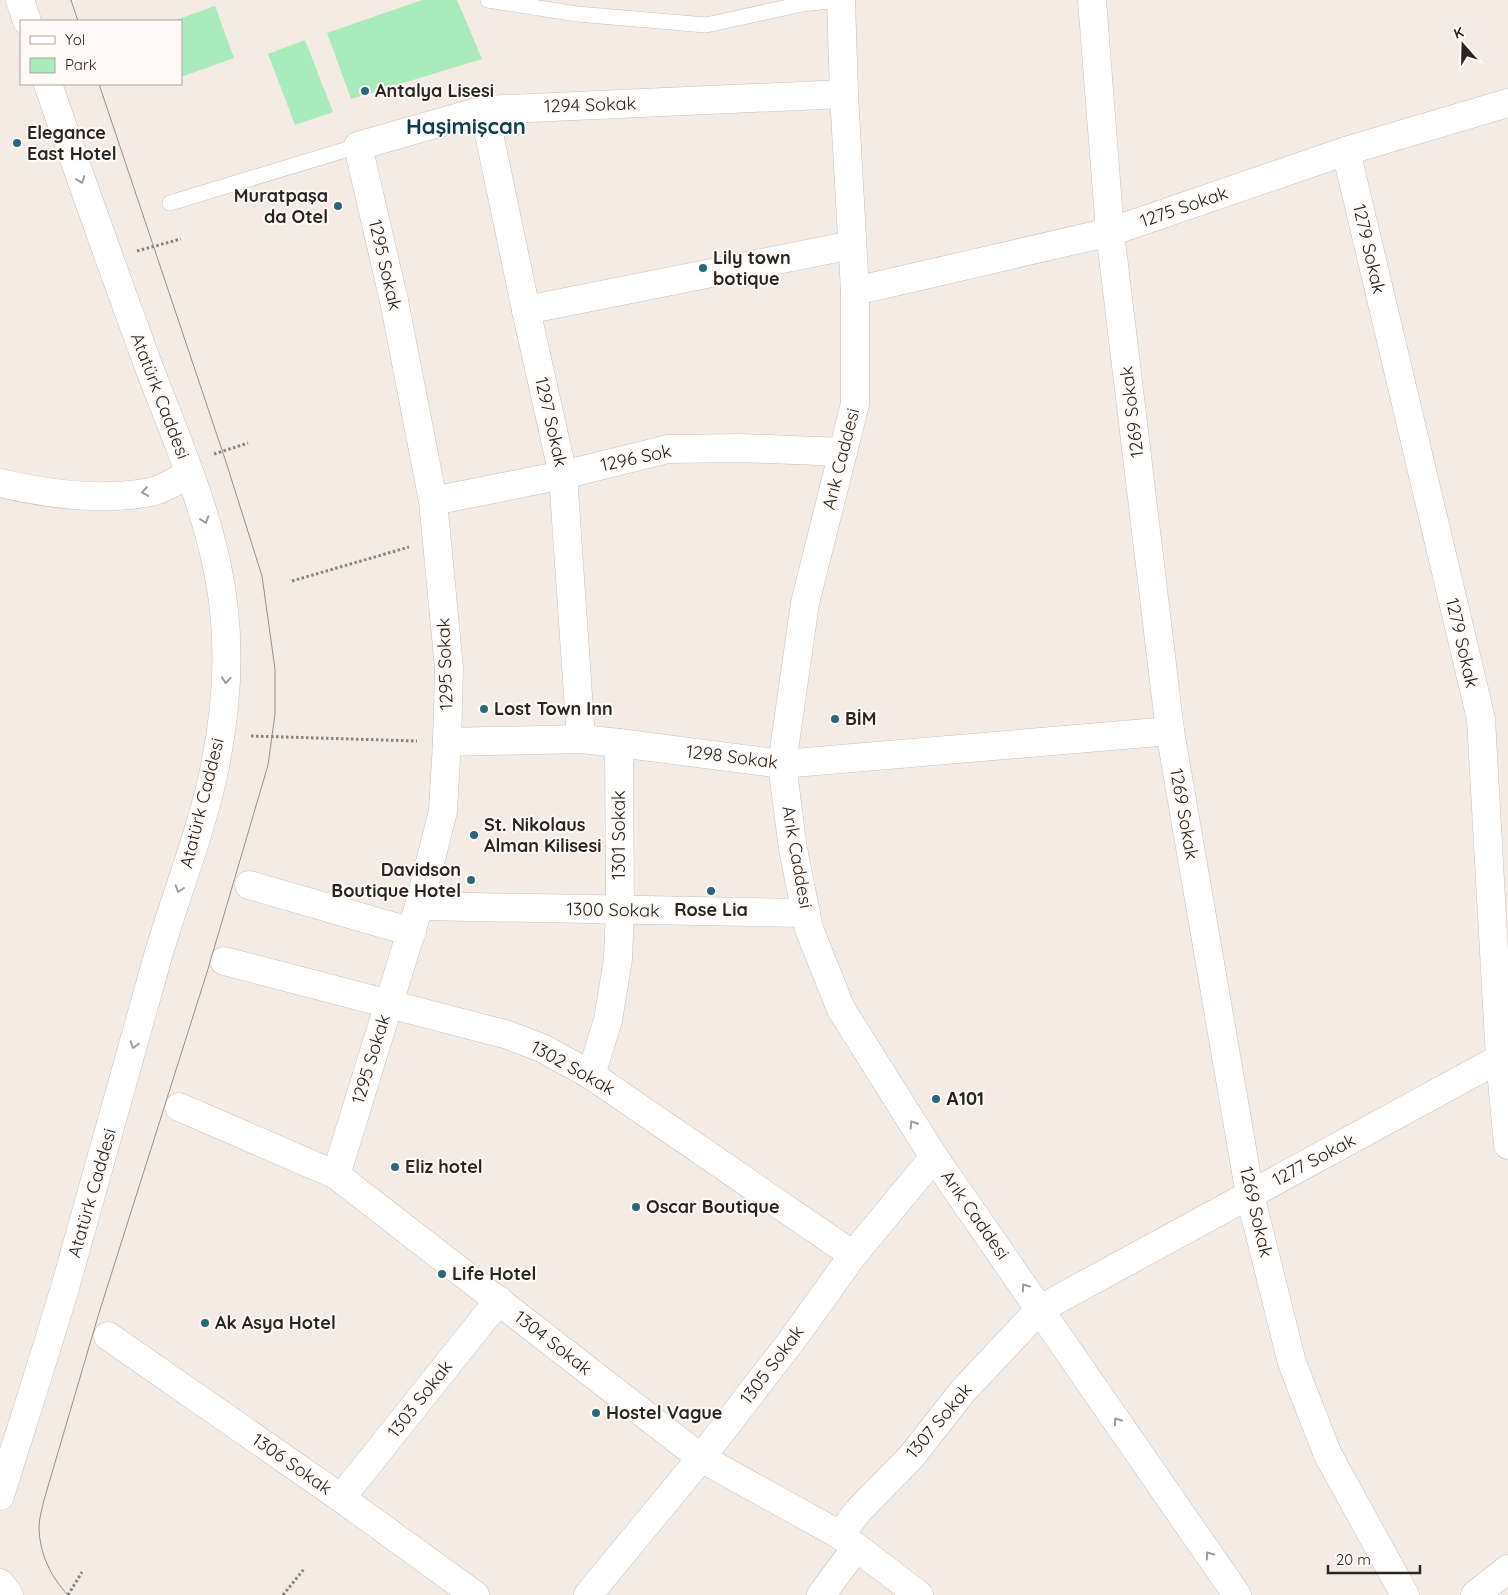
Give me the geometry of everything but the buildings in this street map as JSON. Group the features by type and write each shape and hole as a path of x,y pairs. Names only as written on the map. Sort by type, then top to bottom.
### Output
{"street":[{"path":"20,0 27,20"},
{"name":"Arık Caddesi","path":"839,0 855,291 855,404 805,603 782,764 793,849 809,929 841,1009 934,1158 1237,1595"},
{"name":"1269 Sokak","path":"1092,0 1110,232 1170,731 1250,1195 1292,1363 1328,1455 1405,1595"},
{"name":"Atatürk Caddesi","path":"0,1496 65,1286 160,951 200,824 219,744 227,676 224,612 212,541 98,230 48,85"},
{"name":"1294 Sokak","path":"358,146 484,110 844,94"},
{"name":"1275 Sokak","path":"855,291 1110,232 1346,151 1508,103"},
{"name":"1297 Sokak","path":"484,110 563,474 581,739"},
{"name":"1295 Sokak","path":"336,1175 415,919 443,811 449,668 433,501 394,301 358,146"},
{"name":"1279 Sokak","path":"1346,151 1480,719 1504,1057 1508,1145"},
{"path":"526,310 852,245"},
{"name":"1296 Sok","path":"433,501 563,474 668,449 740,448 842,452"},
{"path":"0,483 25,489 104,497 152,492 189,474"},
{"name":"1298 Sokak","path":"447,742 581,739 782,764 1170,731"},
{"name":"1301 Sokak","path":"591,1075 608,1020 618,959 620,910 619,743"},
{"name":"1300 Sokak","path":"249,885 330,908 415,919 620,910 806,913"},
{"name":"1302 Sokak","path":"224,961 508,1035 542,1048 591,1075 853,1254"},
{"name":"1277 Sokak","path":"1040,1309 1504,1057"},
{"name":"1304 Sokak","path":"179,1107 336,1175 701,1458 848,1542 920,1595"},
{"name":"1305 Sokak","path":"588,1595 701,1458 795,1336 853,1254 934,1158"},
{"name":"1303 Sokak","path":"342,1498 499,1300"},
{"name":"1307 Sokak","path":"821,1595 848,1542 859,1510 912,1456 962,1392 1040,1309"},
{"name":"1306 Sokak","path":"108,1336 342,1498 475,1595"},
{"path":"1475,1595 1508,1569"},
{"path":"0,1583 9,1595"}],"lane":[{"path":"488,0 577,14 706,25 802,4 839,0"},
{"name":"1294 Sokak","path":"170,203 358,146"}],"path":[{"path":"130,252 181,239"},
{"path":"222,451 248,443"},
{"path":"292,581 436,539"},
{"path":"245,736 447,742"},
{"path":"283,1595 304,1569"},
{"path":"68,1595 82,1572"}],"green space":[{"path":"422,0 457,0 482,59 351,99 327,33"},
{"path":"215,6 234,58 182,77 182,20 176,20"},
{"path":"305,40 333,112 295,125 268,54"}],"tram line":[{"path":"71,0 78,20"},
{"path":"68,1595 51,1572 41,1547 39,1528 44,1500 99,1313 208,969 268,765 275,714 275,669 262,576 226,462 99,85"}],"place":[{"name":"Antalya Lisesi","path":"365,91"},
{"name":"Elegance East Hotel","path":"17,143"},
{"name":"Muratpaşa da Otel","path":"338,206"},
{"name":"Lily town botique","path":"703,268"},
{"name":"Lost Town Inn","path":"484,709"},
{"name":"BİM","path":"835,719"},
{"name":"St. Nikolaus Alman Kilisesi","path":"474,835"},
{"name":"Davidson Boutique Hotel","path":"471,880"},
{"name":"Rose Lia","path":"711,891"},
{"name":"А101","path":"936,1099"},
{"name":"Eliz hotel","path":"395,1167"},
{"name":"Oscar Boutique","path":"636,1207"},
{"name":"Life Hotel","path":"442,1274"},
{"name":"Ak Asya Hotel","path":"205,1323"},
{"name":"Hostel Vague","path":"596,1413"}],"district":[{"name":"Haşimişcan","path":"466,126"}]}
